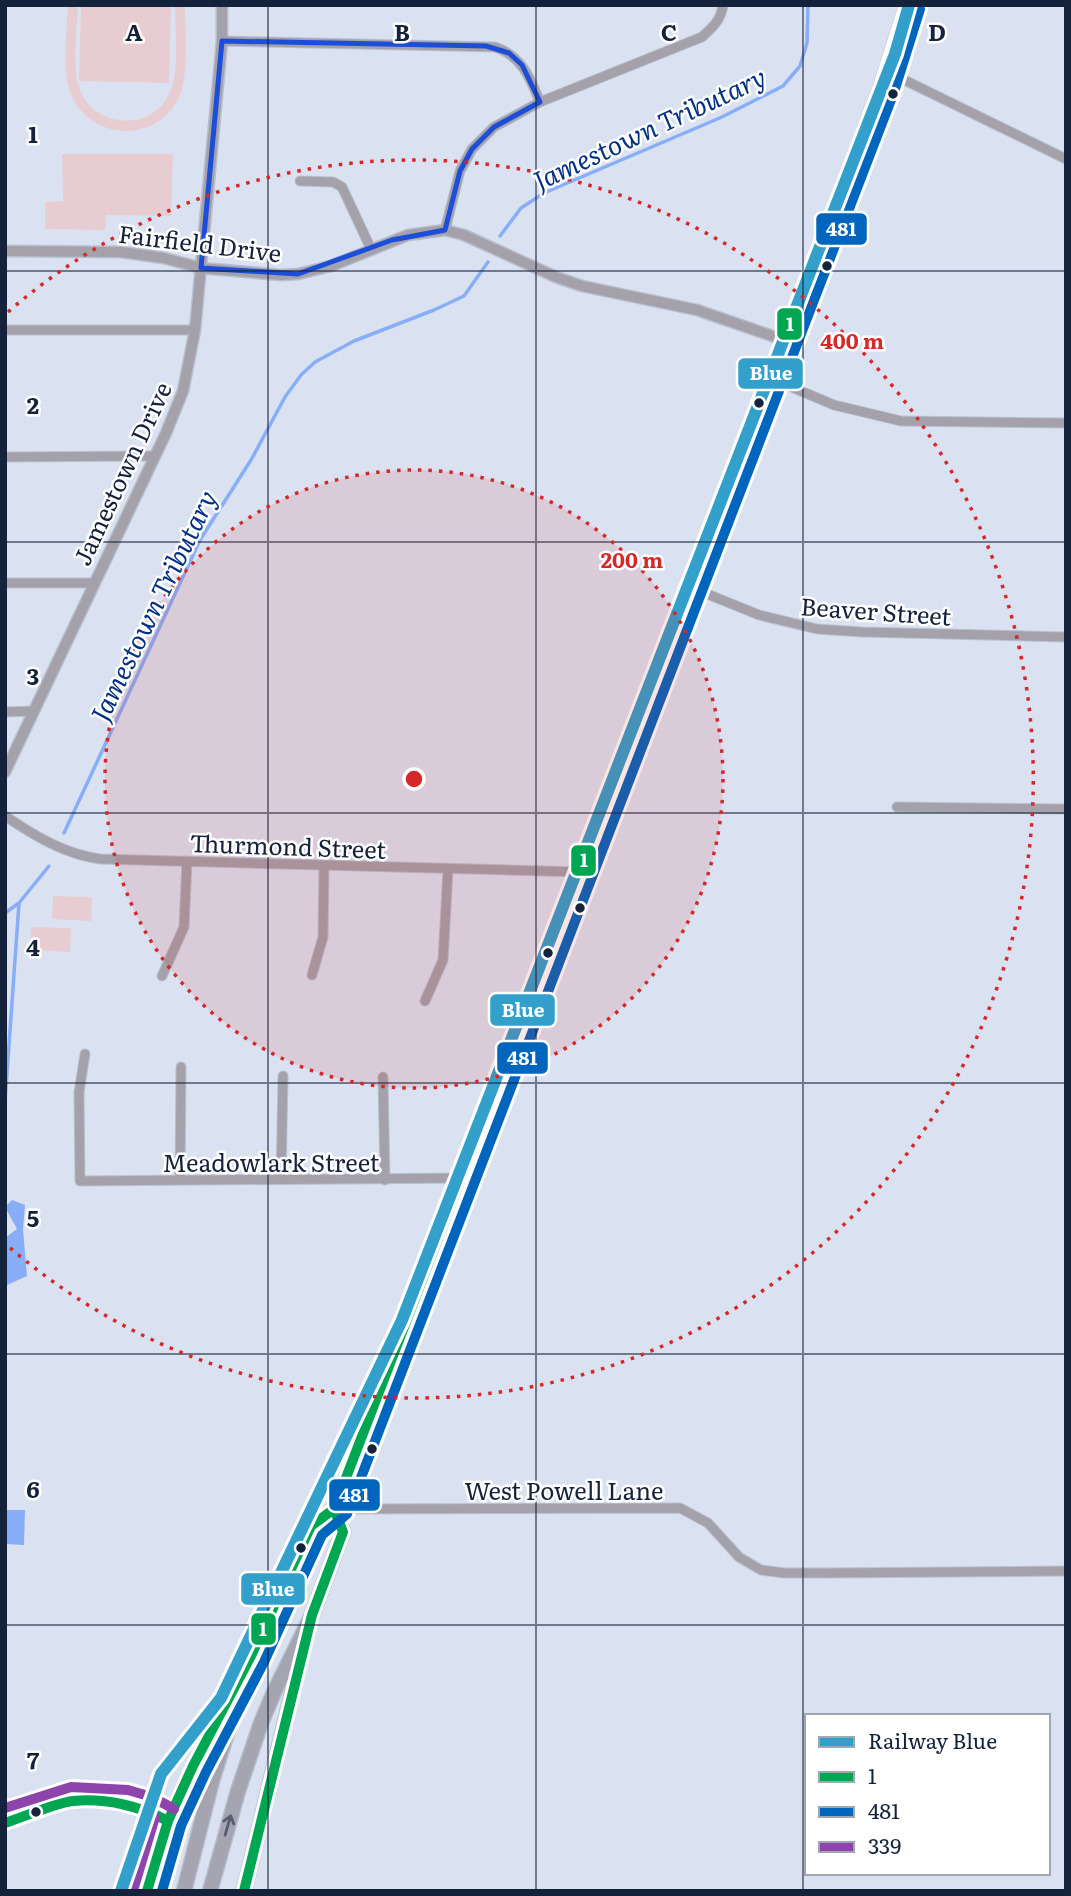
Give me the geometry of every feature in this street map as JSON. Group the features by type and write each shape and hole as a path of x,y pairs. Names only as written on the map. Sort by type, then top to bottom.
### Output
{"main road":[{"path":"147,1891 159,1848 183,1788 251,1656 311,1526 334,1509 770,378 886,71 907,5"},
{"path":"210,1891 238,1791 261,1723 312,1615 344,1531 334,1509"},
{"path":"244,1891 312,1615"},
{"path":"184,1891 212,1782 251,1656"}],"street":[{"name":"Jamestown Drive","path":"5,772 183,391 195,330 222,41 222,5"},
{"path":"445,230 460,171 472,149 494,127 540,102 702,37 713,28 721,15 723,5"},
{"path":"222,41 495,47 509,53 522,65 540,102"},
{"path":"886,71 1066,159"},
{"path":"300,181 334,183 342,187 371,249"},
{"name":"Fairfield Drive","path":"5,251 121,252 164,258 201,268 263,275 298,274 331,266 408,235 445,230 464,235 582,286 697,310 784,340"},
{"path":"5,330 195,330"},
{"path":"770,378 834,405 901,421 1066,423"},
{"path":"5,457 154,456"},
{"path":"5,583 93,583"},
{"name":"Beaver Street","path":"690,587 759,615 825,630 1066,637"},
{"path":"5,712 34,712"},
{"path":"897,807 1066,809"},
{"name":"Thurmond Street","path":"5,816 38,838 81,856 447,870 580,872"},
{"path":"162,976 184,926 187,861"},
{"path":"312,975 323,937 324,866"},
{"path":"425,1001 443,960 447,870"},
{"name":"Meadowlark Street","path":"85,1054 79,1092 80,1181 463,1178"},
{"path":"180,1180 181,1067"},
{"path":"281,1179 283,1076"},
{"path":"383,1077 385,1180"},
{"name":"West Powell Lane","path":"334,1509 680,1508 708,1523 739,1557 761,1570 816,1573 1066,1571"}],"highlighted area":[{"path":"222,41 486,46 509,53 522,65 540,102 494,127 472,149 460,171 445,230 392,240 298,274 201,268"}],"shaded area":[{"path":"68,5 78,5 75,58 79,87 86,101 96,111 123,121 137,120 150,114 162,105 170,92 176,61 175,5 185,5 186,61 181,92 172,108 160,120 145,128 128,131 96,123 82,112 72,97 67,76 65,52"},
{"path":"81,5 171,5 169,83 79,81"},
{"path":"62,154 173,154 171,216 106,215 105,230 45,229 45,202 63,201"},
{"path":"53,896 92,897 91,921 52,919"},
{"path":"31,927 71,928 70,952 30,950"}],"water":[{"path":"12,1200 25,1205 23,1229 27,1276 5,1286 5,1238 17,1229 5,1207"},
{"path":"5,1510 25,1510 24,1545 5,1544"}],"waterway":[{"name":"Jamestown Tributary","path":"500,236 521,208 544,193 722,117 783,86 800,66 807,43 808,5"},
{"name":"Jamestown Tributary","path":"64,833 200,540 251,460 285,397 301,375 315,362 354,341 464,296 488,262"},
{"name":"Jamestown Tributary","path":"5,913 19,903 49,866"},
{"path":"5,1102 19,903"}],"rail line":[{"name":"Blue","path":"121,1891 161,1774 221,1698 402,1320 895,54 909,5"}],"transit line":[{"name":"1","path":"147,1891 168,1821 193,1766 251,1656 311,1526 334,1509 881,87 907,5"},
{"name":"481","path":"162,1891 181,1826 264,1662 322,1535 347,1514 894,92 920,9"},
{"name":"1","path":"244,1891 312,1615 343,1532 334,1509 342,1488"},
{"name":"339","path":"5,1808 71,1787 128,1790 152,1797 174,1809"},
{"name":"1","path":"5,1823 57,1804 85,1800 122,1804 168,1821"},
{"name":"339","path":"134,1887 155,1817"}]}
